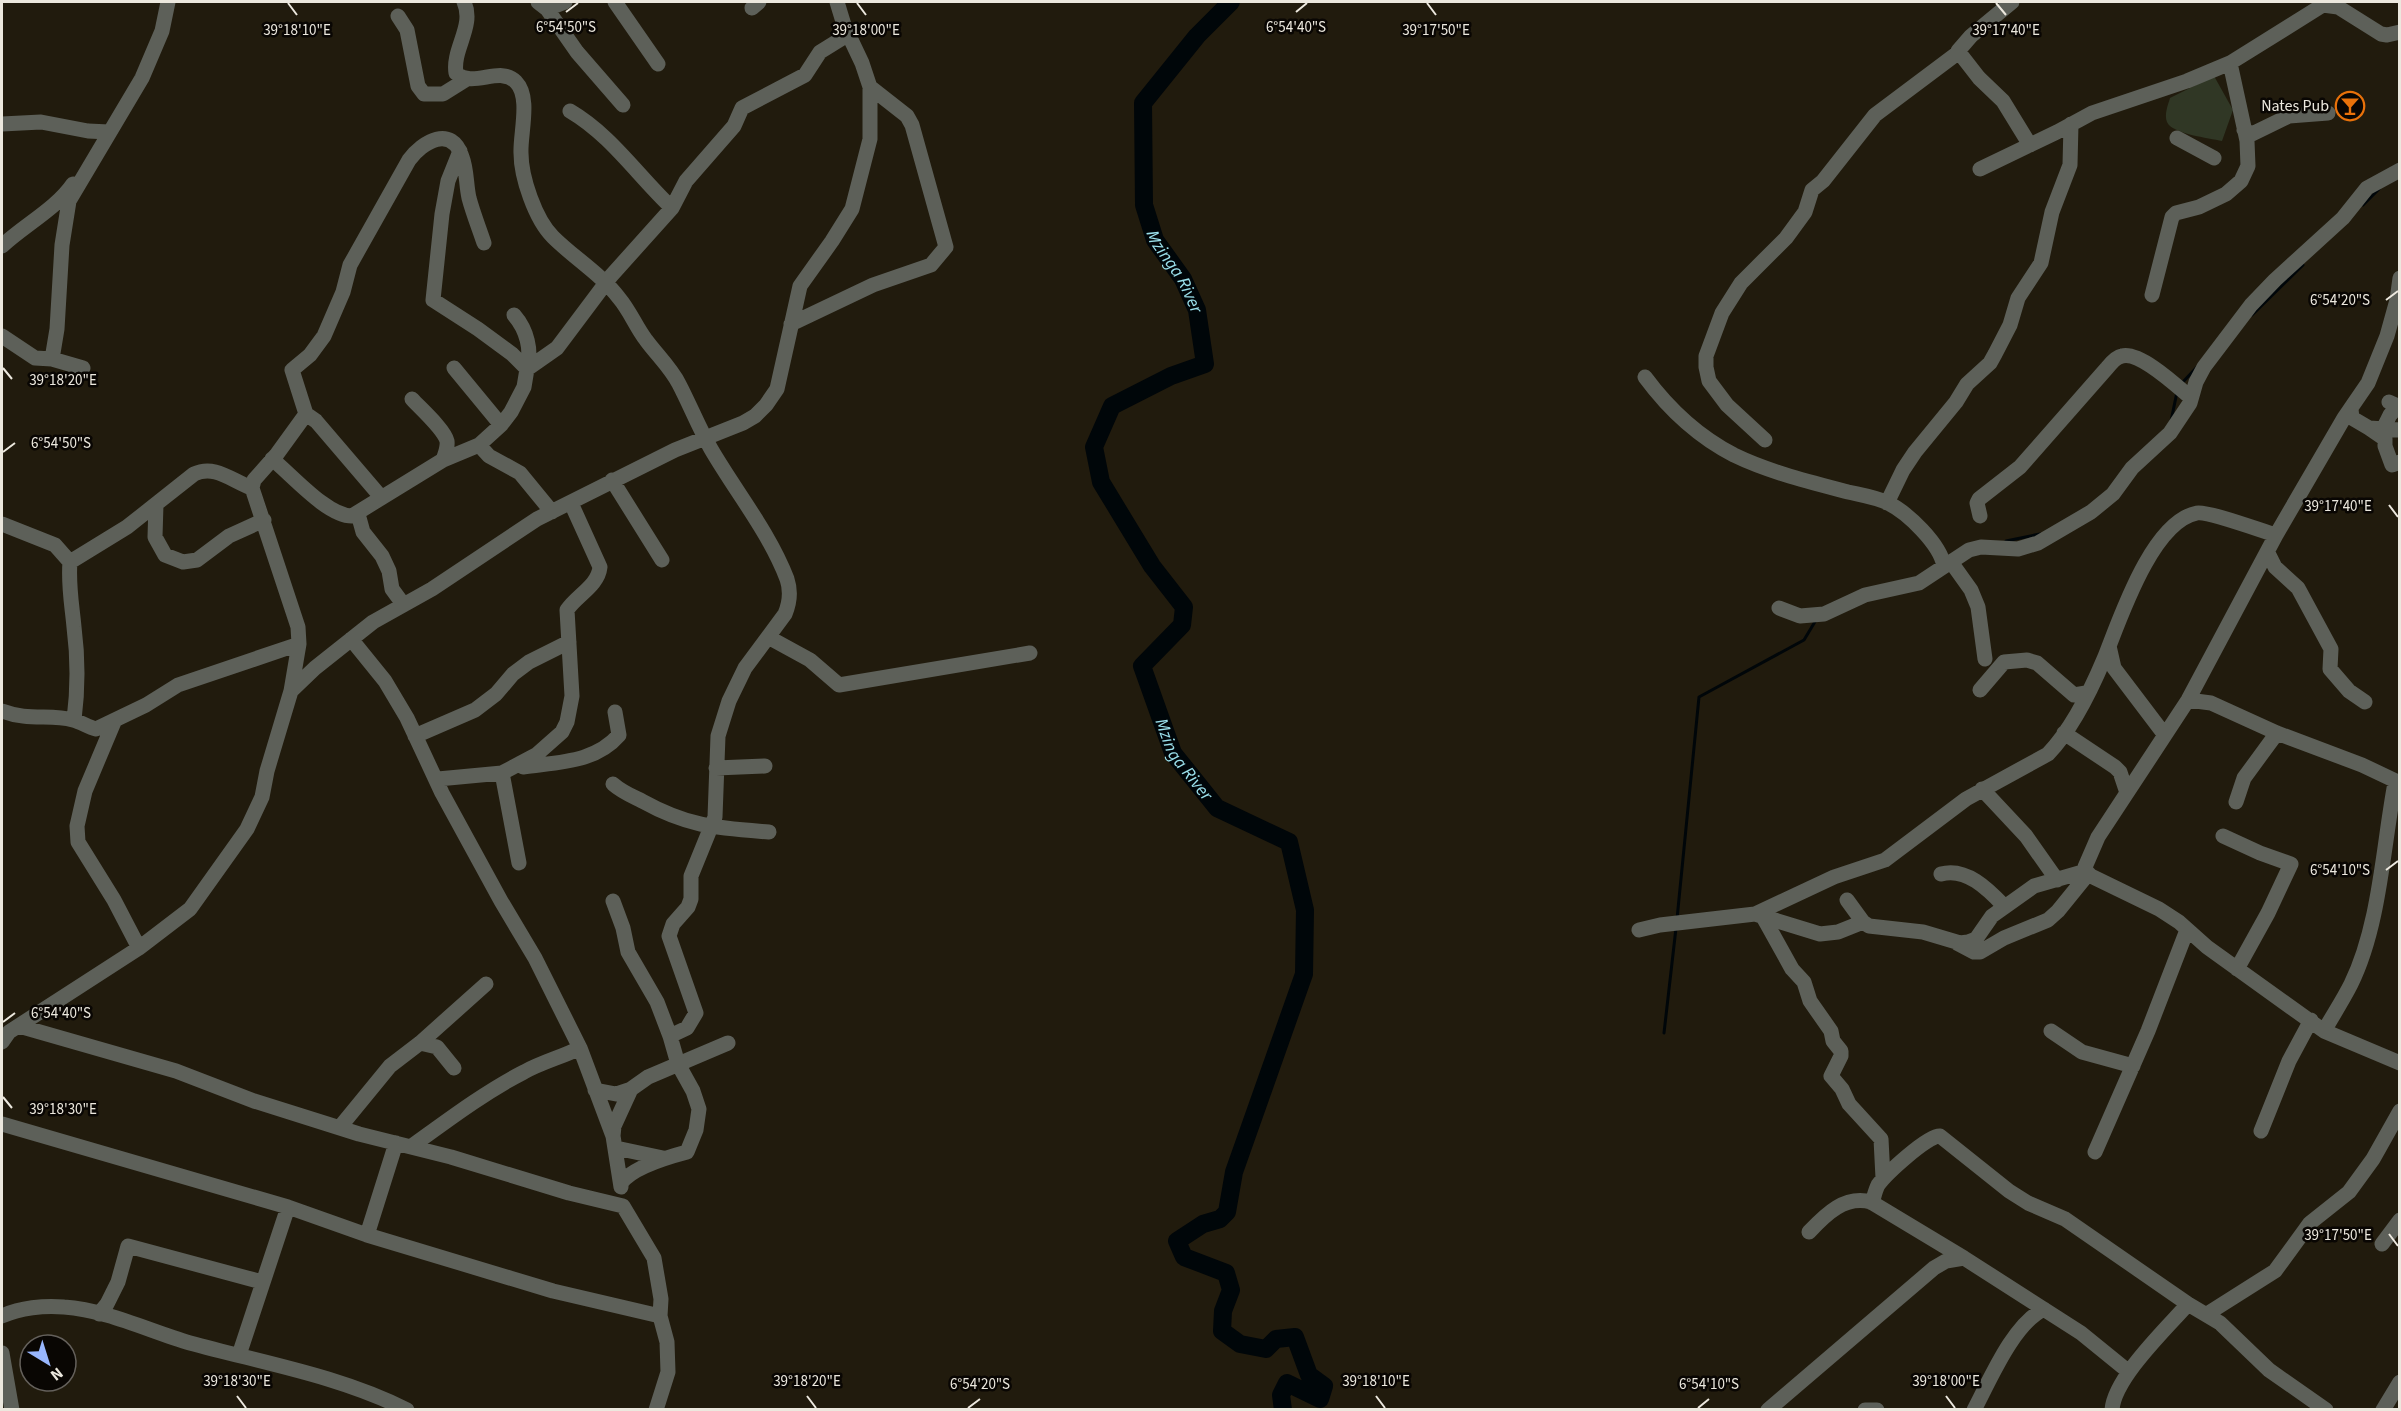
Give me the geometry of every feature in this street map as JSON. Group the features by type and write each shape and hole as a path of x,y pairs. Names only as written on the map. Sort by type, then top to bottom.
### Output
{"street":[{"path":"52,359 57,329 62,245 69,201 142,78 162,31 168,2"},
{"path":"464,2 467,20 455,70 459,76 467,80"},
{"path":"565,2 542,5 577,52 623,105"},
{"path":"615,2 658,64"},
{"path":"291,691 351,639 403,604 432,589 500,543 612,480 704,437 755,417 773,396 800,286 852,209 870,139 870,87 837,2"},
{"path":"1765,440 1726,405 1710,381 1706,356 1722,312 1741,283 1786,238 1805,212 1812,190 1875,115 1959,52 1966,41 2012,2"},
{"path":"1980,169 2092,113 2187,81 2230,63 2323,5 2338,7 2381,34 2400,32"},
{"path":"398,16 407,30 418,86 423,94 443,94 467,80 503,76 515,81 520,88 524,105 520,153 528,192 551,235 619,297 644,338 678,381 704,437 761,528 787,578 789,605 779,625 745,668 729,701 718,736 715,817 691,876 691,899 688,908 670,930 671,946 696,1013 687,1028 670,1036"},
{"path":"527,369 557,348 606,283 672,208 686,181 734,126 742,108 805,75 820,52 849,34"},
{"path":"1959,52 1979,78 2003,101 2030,145"},
{"path":"2152,295 2172,217 2176,213 2213,201 2241,182 2249,158 2230,63"},
{"path":"791,324 873,285 931,265 946,247 912,125 907,116 870,87"},
{"path":"570,111 604,135 672,208"},
{"path":"2244,130 2252,134 2289,116 2328,113"},
{"path":"2,124 41,122 88,131 109,132"},
{"path":"1887,503 1903,470 1915,452 1956,402 1967,384 1990,363 2010,325 2018,298 2041,263 2052,212 2070,165 2071,124"},
{"path":"381,497 316,422 306,414 292,370 310,356 324,336 343,292 350,265 410,160 418,148 435,138 445,139 460,151 470,201 484,243"},
{"path":"2177,138 2214,158"},
{"path":"460,151 448,181 442,214 433,300 478,329 512,354 527,369"},
{"path":"2,246 50,208 90,164"},
{"path":"1779,608 1800,616 1824,614 1865,595 1919,583 1964,551 2027,547 2050,537 2107,501 2132,468 2165,440 2190,403 2204,366 2256,300 2343,218 2367,188 2400,170"},
{"path":"1951,940 1974,952 1980,952 2004,938 2048,920 2058,912 2087,872 2091,850 2188,699 2276,535 2367,383 2387,336 2397,300 2400,278"},
{"path":"272,459 316,498 341,515 352,516 443,460 479,446 501,425 519,398 530,360 526,335 514,315"},
{"path":"2,336 35,358 52,359 83,368"},
{"path":"1980,516 1977,502 1979,499 2020,467 2120,356 2141,360 2191,398"},
{"path":"454,369 501,425"},
{"path":"1645,377 1679,417 1736,456 1797,478 1887,503 1934,543 1948,564 1971,590 1978,607 1985,659"},
{"path":"411,399 443,433 447,441 447,451 443,460"},
{"path":"2376,429 2398,406 2389,402"},
{"path":"2351,409 2352,418 2376,429 2400,430"},
{"path":"8,1032 139,948 190,909 247,829 262,797 267,771 291,691 299,644 298,627 252,488 254,480 306,414"},
{"path":"2376,429 2385,439 2385,446 2392,465 2400,462"},
{"path":"479,446 489,456 520,473 552,512"},
{"path":"70,562 127,527 194,474 212,470 252,488"},
{"path":"612,480 662,560"},
{"path":"505,771 536,755 562,732 567,722 572,696 567,610 595,581 600,567 571,503"},
{"path":"156,504 155,537 165,555 183,562 197,560 229,536 264,520"},
{"path":"1639,930 1660,925 1758,914 1834,877 1885,860 1982,789 2040,759 2056,746 2109,646 2136,580 2163,538 2188,516 2200,512 2205,513 2276,535"},
{"path":"358,514 363,532 382,556 389,571 392,589 403,604"},
{"path":"2,524 55,545 70,562 68,587 74,627 78,688 74,720"},
{"path":"2268,553 2275,567 2298,588 2331,650 2330,669 2349,691 2365,702"},
{"path":"768,637 810,660 838,685 1030,653"},
{"path":"351,639 385,681 407,718 438,779 442,794 535,958 580,1048 615,1137 623,1206 654,1258 661,1299 660,1316 667,1342 668,1372 656,1410"},
{"path":"415,736 475,710 496,694 503,683 529,662 569,642"},
{"path":"2,711 14,716 74,720 96,729 114,722 178,685 299,644"},
{"path":"2109,646 2114,668 2164,734"},
{"path":"1980,690 2004,662 2027,660 2043,667 2074,694 2086,693"},
{"path":"2188,699 2211,703 2362,765 2397,783 2380,886 2365,946 2352,982 2324,1031"},
{"path":"438,779 505,771 582,759 593,755 619,735 615,712"},
{"path":"114,722 85,791 77,826 78,842 114,900 139,948"},
{"path":"2236,802 2244,778 2277,732"},
{"path":"2064,733 2115,767 2120,772 2127,793"},
{"path":"716,768 765,766"},
{"path":"505,771 519,862"},
{"path":"613,784 671,816 712,828 769,832"},
{"path":"1982,789 2026,836 2057,880"},
{"path":"2223,836 2290,864 2268,913 2238,969"},
{"path":"1941,874 1954,872 1969,878 1993,894 2004,906"},
{"path":"1847,900 1863,922 1869,926 1923,932 1960,943 1977,939 1987,920 2034,886 2087,872 2159,909 2324,1031 2400,1063"},
{"path":"613,901 623,928 628,952 657,1002 678,1064 693,1090 699,1108 696,1130 687,1152 663,1158 629,1174 621,1183"},
{"path":"1758,914 1820,934 1838,932 1863,922"},
{"path":"1758,914 1792,969 1804,982 1810,1001 1831,1031 1833,1041 1842,1053 1831,1076 1842,1089 1848,1104 1865,1119 1889,1149 1899,1154 1912,1153"},
{"path":"2095,1152 2187,930"},
{"path":"340,1127 390,1066 420,1043 486,984"},
{"path":"2261,1131 2289,1061 2311,1020"},
{"path":"2051,1031 2082,1052 2133,1065"},
{"path":"8,1032 163,1067 254,1101 340,1127 569,1193 623,1206"},
{"path":"420,1043 436,1047 448,1058 454,1068"},
{"path":"596,1090 616,1094 631,1089 639,1082 728,1043"},
{"path":"412,1146 450,1118 508,1081 539,1064 580,1048"},
{"path":"615,1137 631,1089"},
{"path":"2207,1314 2275,1271 2310,1223 2349,1192 2373,1159 2400,1111"},
{"path":"2,1124 288,1207 368,1235 553,1291 660,1316"},
{"path":"1872,1203 1883,1178 1932,1137 1940,1136 2009,1191 2028,1203 2065,1219 2188,1304 2207,1314 2228,1329 2269,1370 2326,1410"},
{"path":"615,1137 633,1151 663,1158"},
{"path":"615,1137 633,1151"},
{"path":"1883,1142 1883,1178"},
{"path":"368,1235 396,1143"},
{"path":"1809,1232 1826,1214 1837,1207 1856,1201 1872,1203 1964,1258 2081,1333 2129,1372"},
{"path":"239,1355 288,1207"},
{"path":"2382,1244 2400,1220"},
{"path":"99,1314 118,1282 128,1246 262,1282"},
{"path":"1768,1410 1934,1268 1946,1261 1964,1258"},
{"path":"2109,1406 2129,1372 2188,1304"},
{"path":"2,1316 46,1305 99,1314 191,1343 381,1396 407,1410"},
{"path":"1974,1410 1999,1361 2023,1327 2037,1312 2044,1309"},
{"path":"2,1353 12,1410"},
{"path":"2383,1410 2400,1382"},
{"path":"1865,1410 1877,1410"}],"green space":[{"path":"2214,76 2233,110 2222,141 2200,137 2170,126 2166,116 2170,98"}],"waterway":[{"name":"Mzinga River","path":"1231,2 1197,36 1143,103 1144,205 1155,240 1183,279 1197,310 1205,364 1171,376 1112,406 1094,447 1101,482 1152,566 1184,607 1182,625 1142,666 1173,753 1217,808 1289,842 1305,910 1304,974 1234,1172 1227,1212 1220,1219 1203,1224 1177,1241 1184,1257 1226,1273 1231,1290 1223,1311 1222,1331 1240,1344 1266,1349 1276,1339 1295,1337 1309,1375 1324,1386 1320,1399 1287,1383 1281,1395 1283,1410"},
{"path":"2363,205 2379,189"},
{"path":"2252,315 2303,265"},
{"path":"2181,384 2197,367"},
{"path":"2171,421 2177,392"},
{"path":"2006,541 2040,534"},
{"path":"1677,919 1699,697 1804,640 1816,620"},
{"path":"1664,1033 1676,928"}],"place":[{"name":"Nates Pub","path":"2350,106"}]}
